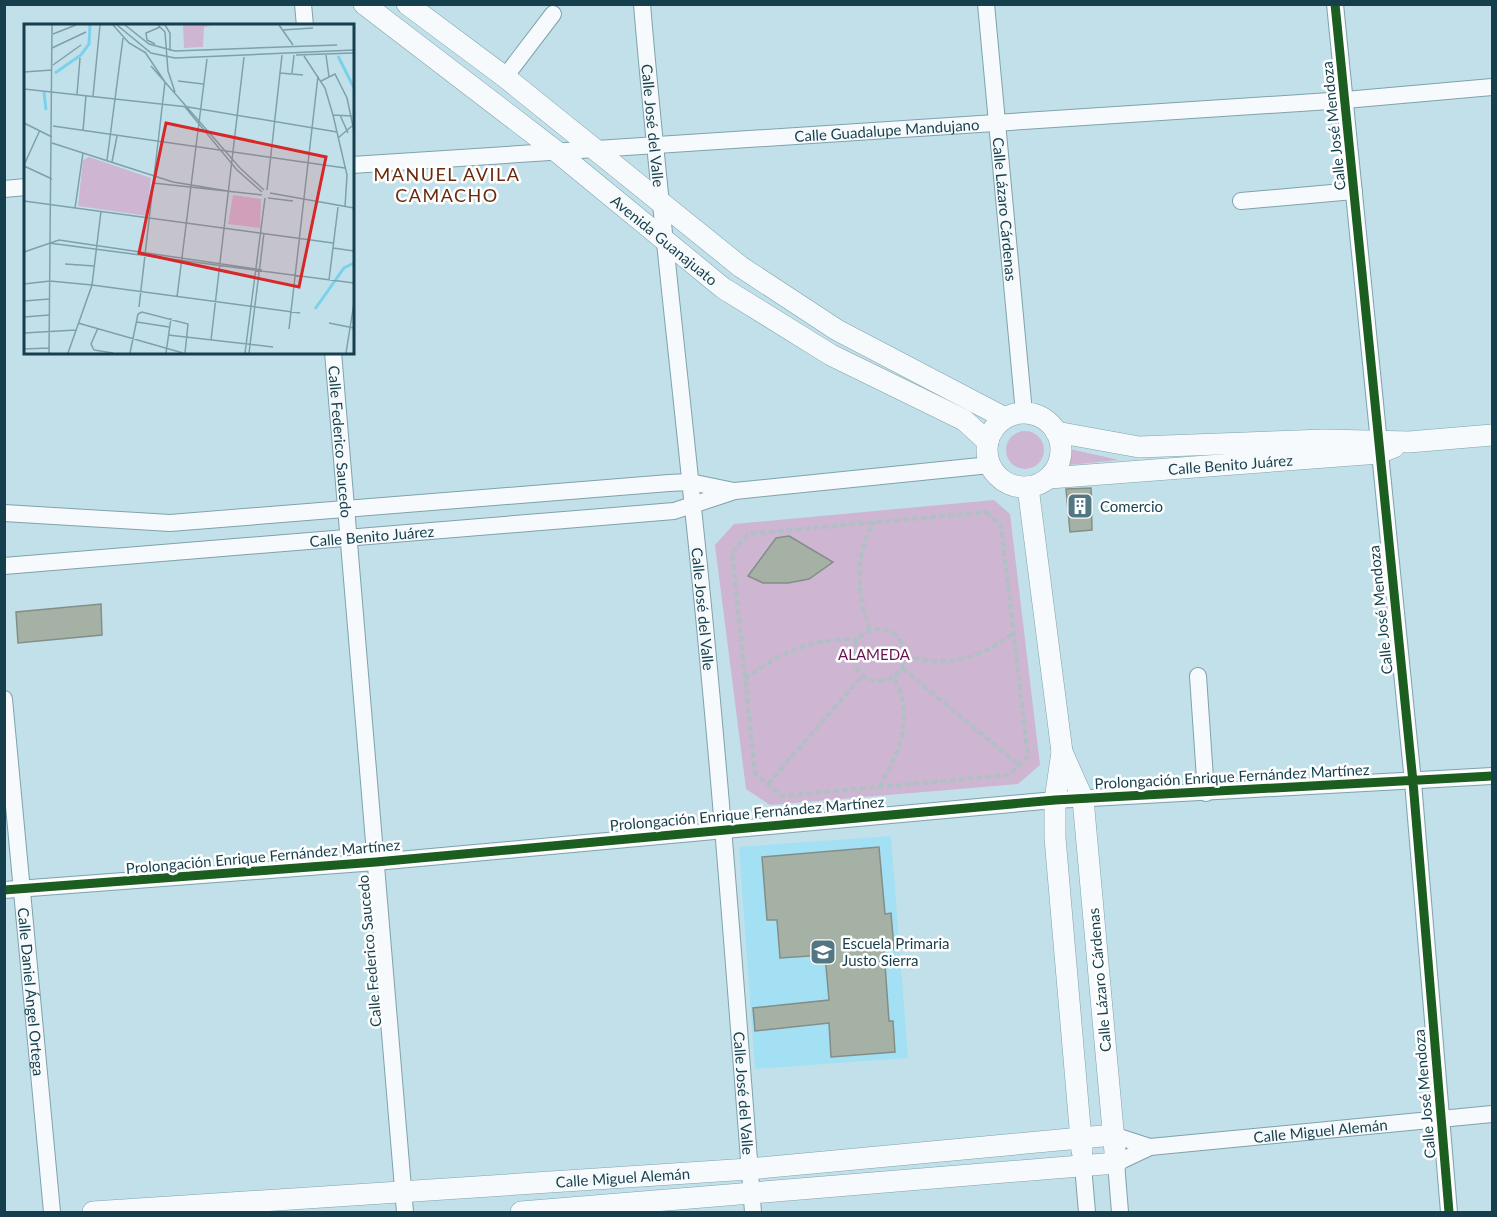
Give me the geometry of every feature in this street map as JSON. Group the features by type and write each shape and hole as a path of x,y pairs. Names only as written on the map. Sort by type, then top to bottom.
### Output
{"street":[{"path":"303,4 305,24"},
{"name":"Avenida Guanajuato","path":"364,4 556,152 723,288 831,355 964,420 988,442"},
{"name":"Avenida Guanajuato","path":"406,4 505,77 741,267 837,330 1015,416"},
{"name":"Calle José del Valle","path":"642,4 654,146 693,505 724,830 752,1204"},
{"name":"Calle Lázaro Cárdenas","path":"986,4 1015,416"},
{"name":"Calle José Mendoza","path":"1335,4 1413,782 1449,1212"},
{"path":"505,77 553,14"},
{"name":"Calle Guadalupe Mandujano","path":"354,165 1345,100 1492,87"},
{"path":"4,189 24,187"},
{"path":"1241,201 1354,190"},
{"name":"Calle Federico Saucedo","path":"333,354 405,1202"},
{"path":"1037,415 1048,422 1056,432 1061,444 1061,456 1057,468 1049,478 1028,487 1005,482 990,465 988,442 994,429 1015,416 1037,415"},
{"name":"Calle Benito Juárez","path":"1056,432 1139,447 1379,446"},
{"name":"Calle Benito Juárez","path":"1049,478 1492,435"},
{"path":"1139,447 1141,470"},
{"name":"Calle Benito Juárez","path":"4,566 674,511 735,491 990,465"},
{"name":"Calle Benito Juárez","path":"4,513 170,523 690,482 735,491"},
{"name":"Calle Lázaro Cárdenas","path":"1028,487 1062,752 1055,800 1055,838 1087,1212"},
{"path":"1198,676 1206,793"},
{"name":"Calle Daniel Ángel Ortega","path":"4,699 52,1212"},
{"name":"Calle Lázaro Cárdenas","path":"1062,752 1083,799 1120,1212"},
{"name":"Prolongación Enrique Fernández Martínez","path":"4,891 376,862 1055,800 1492,776"},
{"name":"Calle Miguel Alemán","path":"521,1212 752,1204 1116,1163 1150,1147 1492,1114"},
{"name":"Calle Miguel Alemán","path":"93,1212 405,1202 1113,1135 1150,1147"}],"path":[{"path":"986,512 1001,525 1014,632 1028,756 1009,775 781,796 755,773 732,552 748,534 986,512"},
{"path":"870,629 859,585 862,549 874,522"},
{"path":"745,679 781,654 801,646 857,639 870,629 879,628 894,633 901,639 906,655 902,668 893,677 876,681 863,675 854,665 852,657 857,639"},
{"path":"906,655 920,660 941,662 971,657 997,646 1014,632"},
{"path":"902,668 1019,765"},
{"path":"768,784 863,675"},
{"path":"879,787 897,752 903,726 902,698 893,677"}],"shaded area":[{"name":"Escuela Primaria Justo Sierra","path":"891,836 908,1058 755,1069 739,847"}],"green space":[{"path":"1025,431 1039,436 1044,450 1039,464 1025,469 1011,464 1006,450 1011,436"},
{"path":"1070,449 1119,460 1068,465"},
{"name":"ALAMEDA","path":"994,500 1010,514 1040,765 1018,784 770,805 746,789 715,545 734,524"}],"building":[{"name":"Comercio","path":"1091,488 1092,530 1070,532 1066,489"},
{"path":"789,536 833,562 809,579 788,583 763,583 748,576 776,538"},
{"path":"101,604 102,635 18,643 16,612"},
{"path":"879,847 885,914 891,913 894,949 884,950 889,1021 893,1021 895,1052 831,1057 829,1023 755,1031 753,1008 829,1000 825,955 780,958 777,920 767,920 762,857"}],"cycle path":[{"path":"1335,4 1413,782 1449,1212"},
{"path":"4,890 376,862 1055,800 1492,776"}],"place":[{"name":"Comercio","path":"1080,506"},
{"name":"Escuela Primaria Justo Sierra","path":"823,952"}],"district":[{"name":"MANUEL AVILA CAMACHO","path":"447,184"}]}
